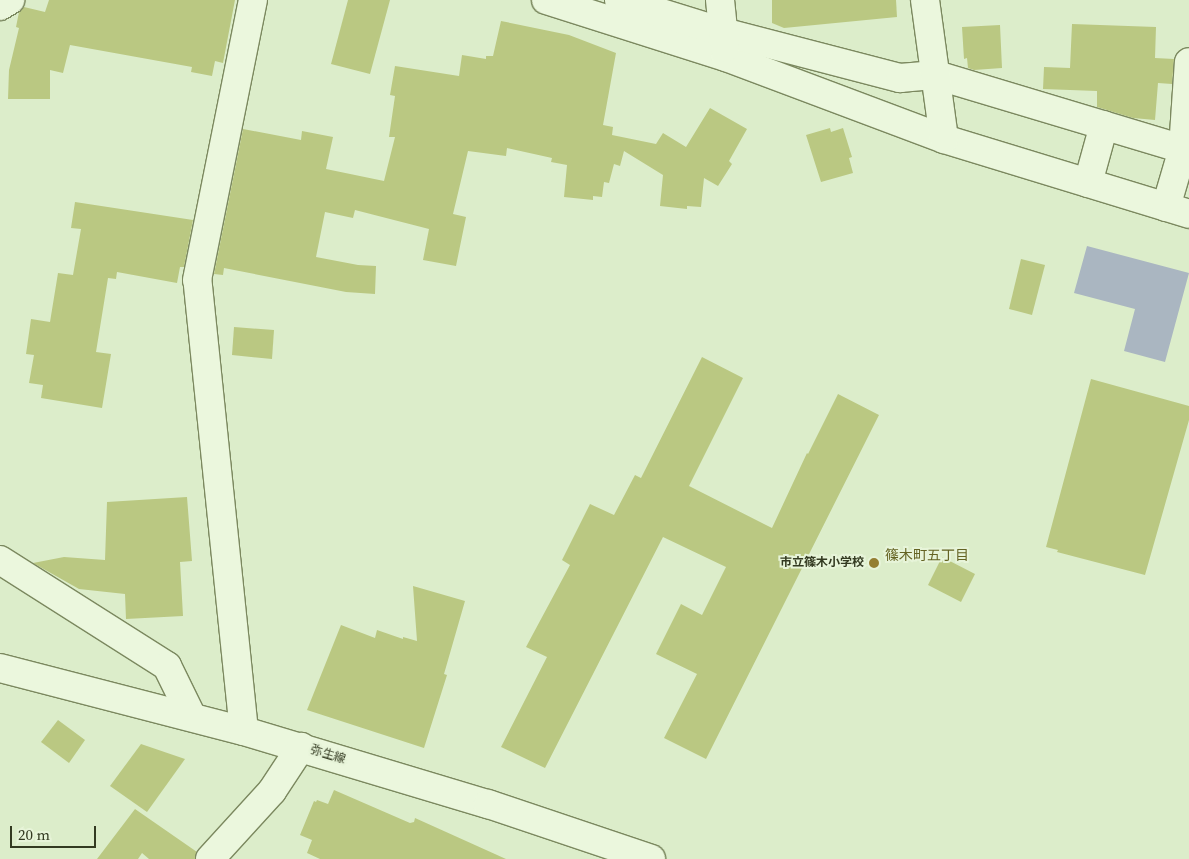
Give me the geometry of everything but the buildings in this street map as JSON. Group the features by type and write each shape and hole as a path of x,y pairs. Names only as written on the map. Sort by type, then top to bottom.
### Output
{"street":[{"path":"0,6 10,0"},
{"path":"244,730 197,280 253,0"},
{"path":"546,0 724,44 900,78 936,75 1186,150"},
{"path":"619,0 944,138 1177,210 1186,150 1189,62"},
{"path":"720,0 724,44"},
{"path":"925,0 944,138"},
{"path":"1088,183 1104,125"},
{"path":"7,570 167,666 192,717"},
{"name":"弥生線","path":"0,668 244,730 488,804 651,859"},
{"path":"210,859 272,791 301,747"}],"shaded area":[{"path":"1087,246 1189,273 1165,362 1124,351 1135,309 1074,293"}],"place":[{"name":"市立篠木小学校","path":"874,563"}],"district":[{"name":"篠木町五丁目","path":"927,555"}]}
